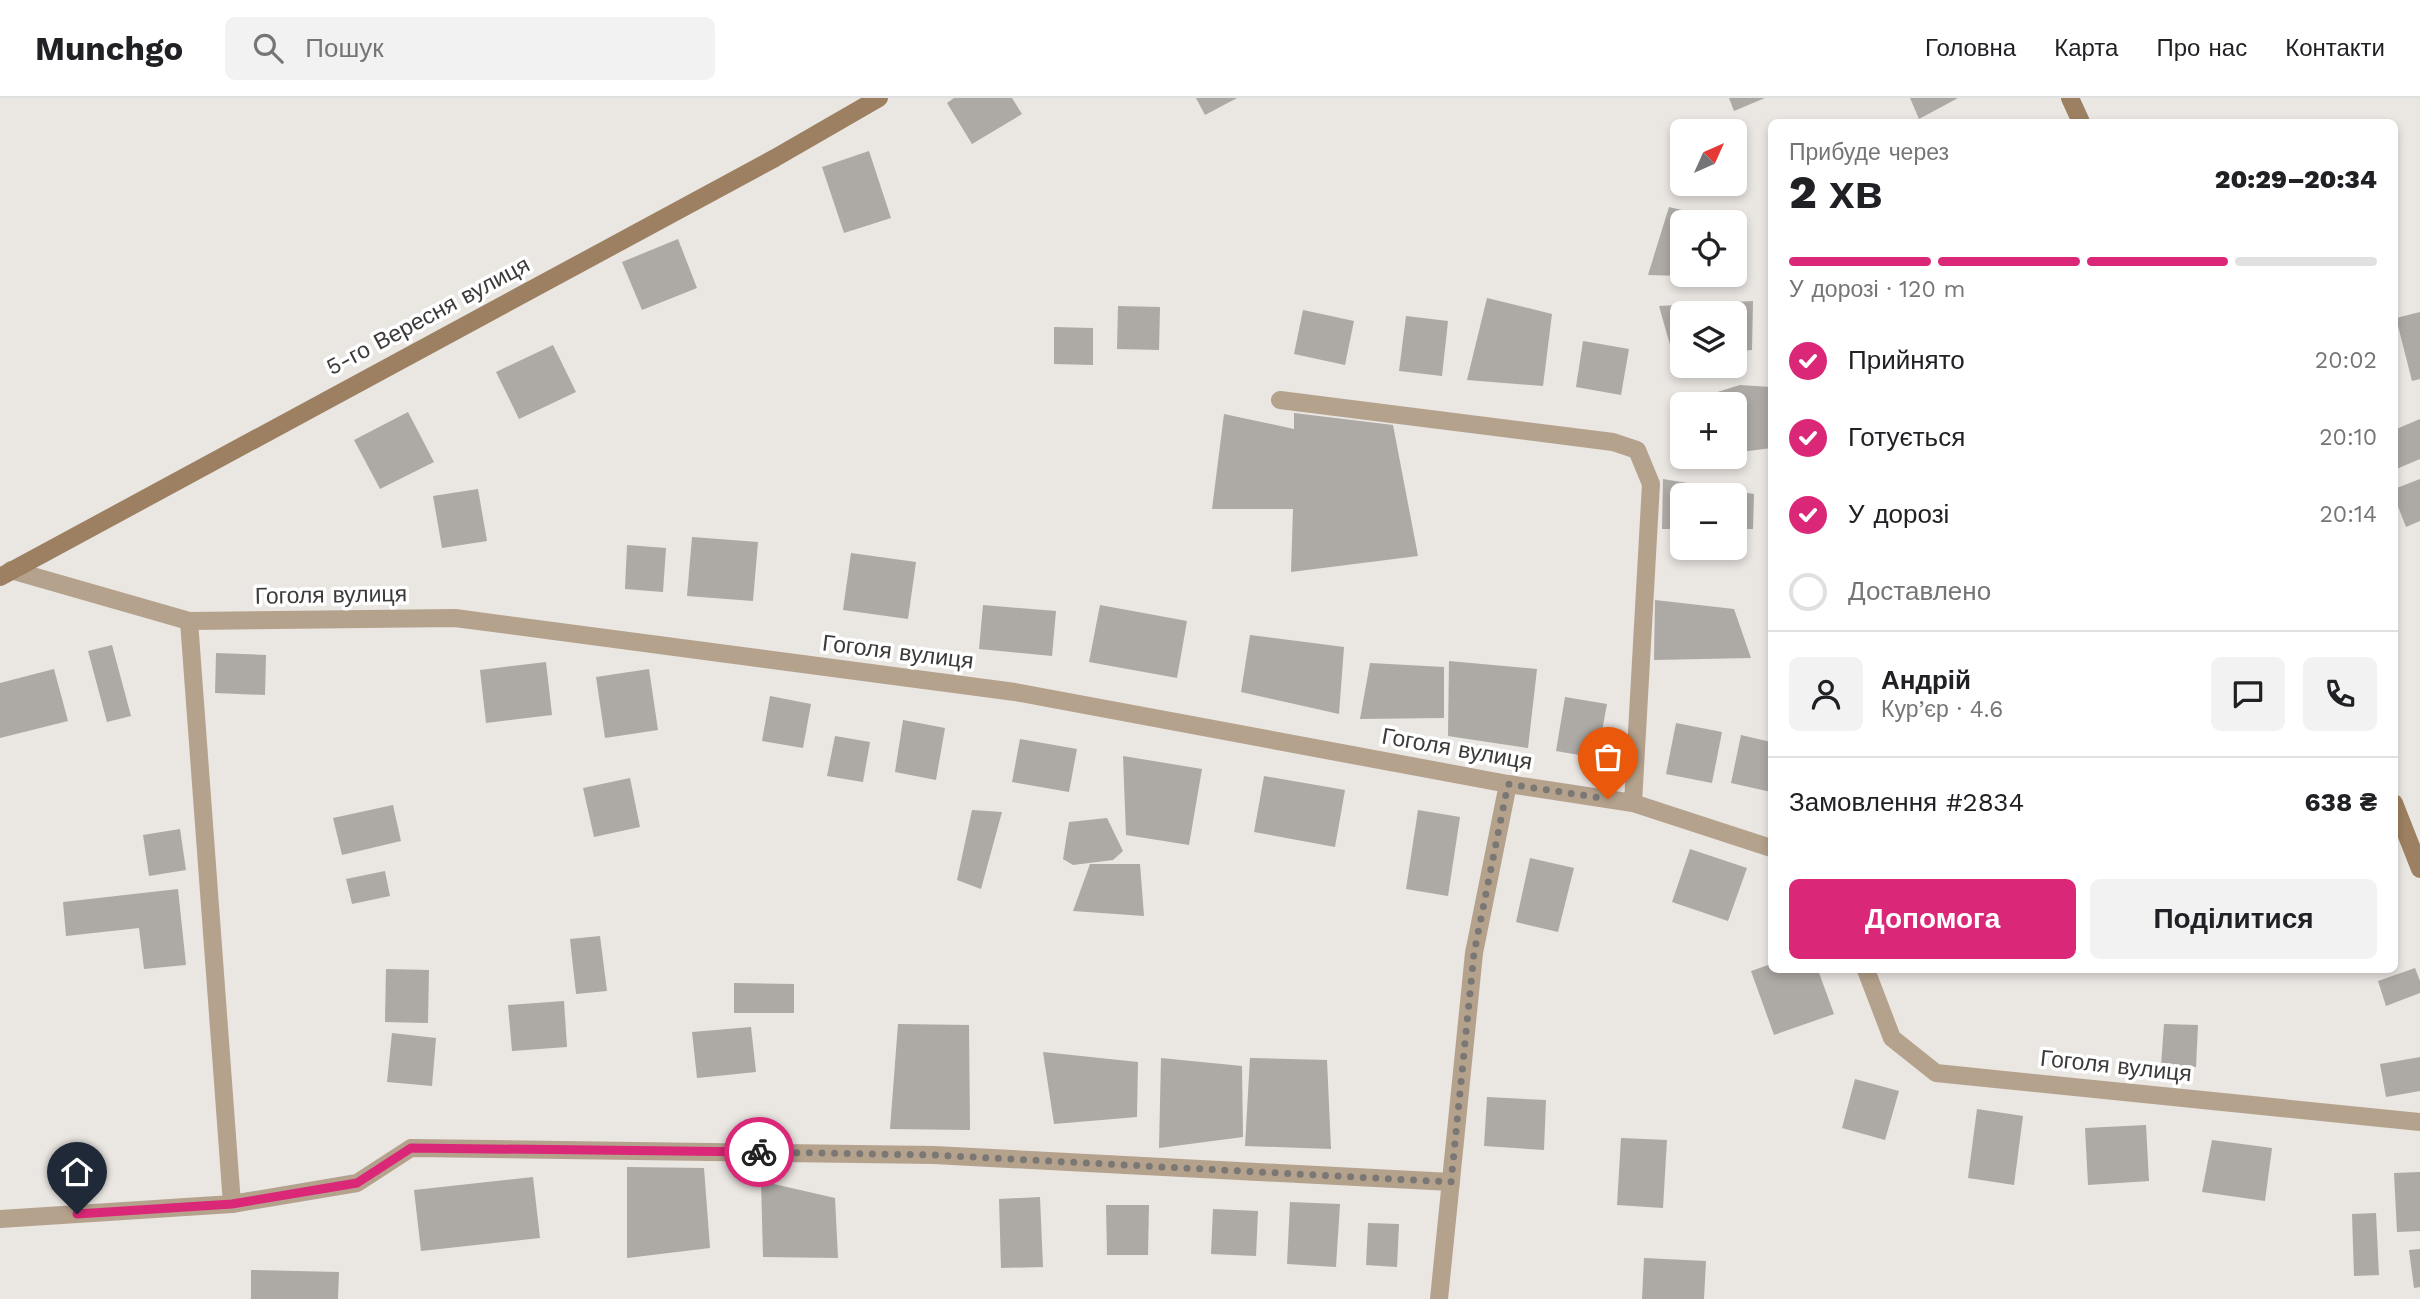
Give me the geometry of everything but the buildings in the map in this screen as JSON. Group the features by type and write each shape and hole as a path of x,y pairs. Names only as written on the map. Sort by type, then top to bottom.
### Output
{"street":[{"name":"5-го Вересня вулиця","path":"6,573 775,158 879,98"},
{"path":"2070,98 2080,119"},
{"path":"1280,400 1613,442 1637,450 1651,484 1633,803"},
{"name":"Гоголя вулиця","path":"6,573 189,621 455,618 1015,692 1508,784 1633,803 1768,847"},
{"path":"189,621 232,1204"},
{"path":"1439,1299 1474,953 1508,784"},
{"path":"2398,813 2420,869"},
{"name":"Гоголя вулиця","path":"1867,973 1892,1038 1936,1073 2420,1122"},
{"path":"0,1219 232,1204 357,1183 411,1148 934,1155 1451,1182"}],"way so far":[{"path":"759,1152 934,1155 1451,1182 1474,953 1508,784 1608,799"}],"route":[{"path":"77,1214 232,1204 357,1183 411,1148 759,1152"}]}
